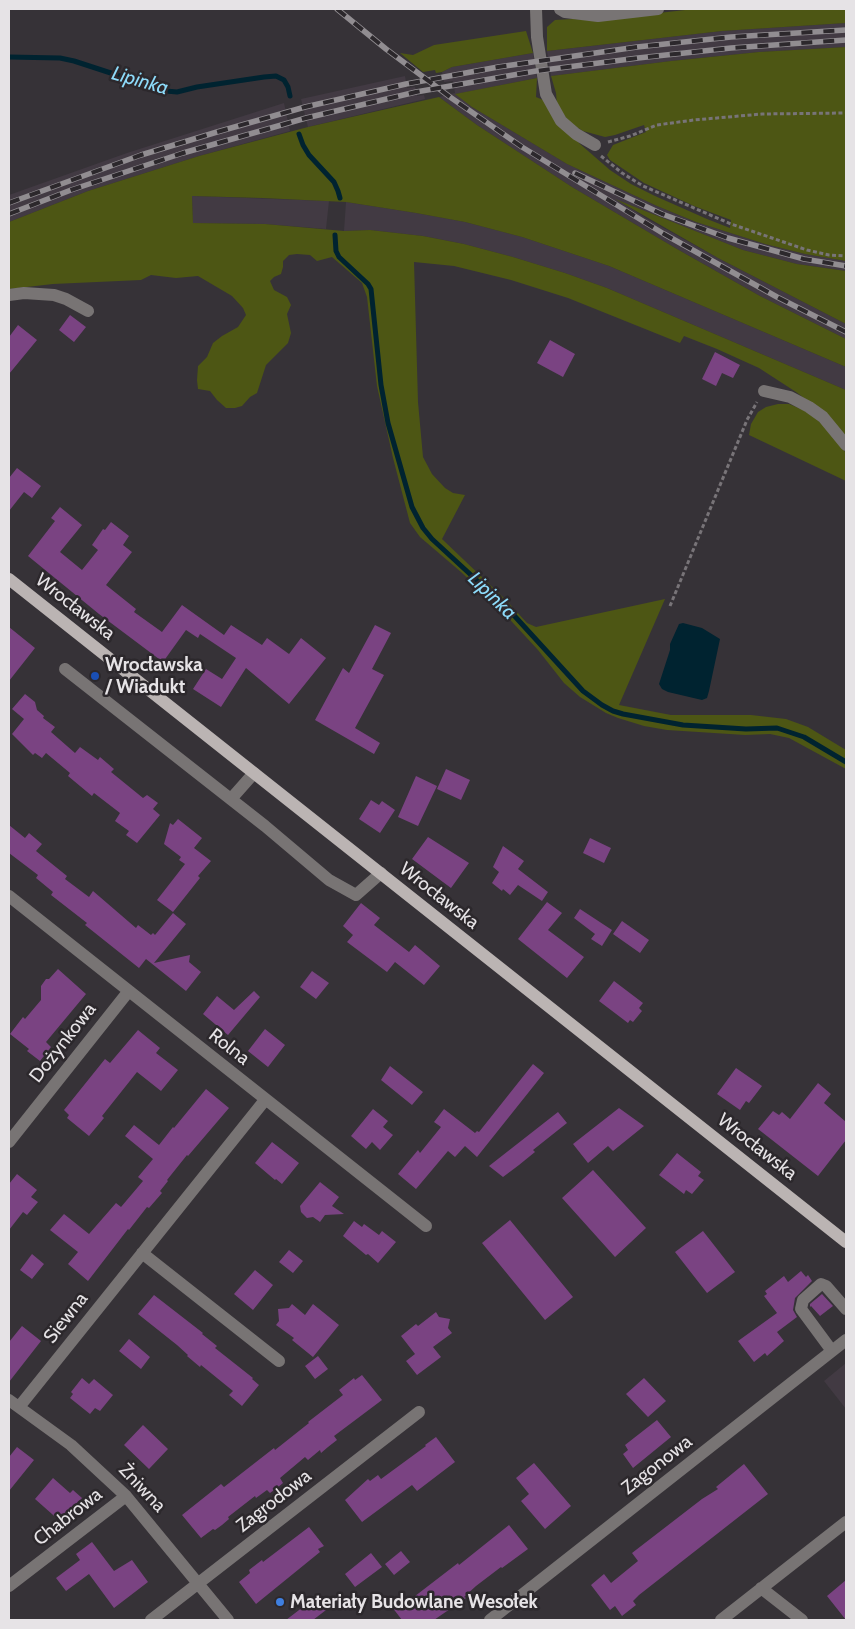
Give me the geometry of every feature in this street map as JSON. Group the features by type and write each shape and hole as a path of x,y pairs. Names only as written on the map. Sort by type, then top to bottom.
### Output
{"main road":[{"name":"Wrocławska","path":"9,579 846,1242"}],"street":[{"path":"536,9 537,36 546,94 561,121 576,134 595,145"},
{"path":"560,9 565,12 598,16 658,9"},
{"path":"9,295 24,293 54,295 66,299 88,312"},
{"path":"764,391 790,397 809,407 823,417 846,445"},
{"path":"66,669 265,826 329,880 356,895 381,873"},
{"path":"231,799 254,773"},
{"name":"Rolna","path":"9,896 264,1100 426,1226"},
{"name":"Dożynkowa","path":"9,1142 128,992"},
{"name":"Siewna","path":"14,1404 142,1253 264,1100"},
{"path":"142,1253 279,1361"},
{"path":"832,1351 801,1310 804,1300 821,1284 826,1286 846,1309"},
{"name":"Zagonowa","path":"490,1620 846,1340"},
{"name":"Żniwna","path":"14,1404 71,1445 126,1496 228,1620"},
{"name":"Zagrodowa","path":"151,1620 419,1412"},
{"name":"Chabrowa","path":"9,1586 126,1496"},
{"path":"721,1620 846,1522"},
{"path":"761,1588 802,1620"}],"path":[{"path":"846,113 762,114 694,120 658,125 630,136 595,145 600,155 622,173 643,186 731,224 777,240 829,255 846,256"},
{"path":"670,606 747,420 764,391"}],"shaded area":[{"path":"846,23 846,47 759,52 551,76 547,51 722,31"},
{"path":"533,53 537,78 456,94 472,107 567,164 657,206 696,222 765,244 805,254 846,261 846,271 797,264 743,250 619,201 718,258 846,324 846,339 760,296 572,187 477,125 439,97 455,93 453,81 444,82 442,72 452,67"},
{"path":"405,76 407,88 415,87 417,96 424,95 425,99 308,127 301,99"},
{"path":"284,103 290,131 199,156 88,191 9,222 9,195 127,153"},
{"path":"192,196 329,201 326,229 265,224 193,223"},
{"path":"346,202 465,222 522,237 609,266 846,367 846,390 607,288 565,273 464,244 423,236 370,230 344,231"},
{"path":"846,1363 846,1409 824,1381"}],"green space":[{"path":"694,9 846,9 846,23 722,31 547,51 547,27 555,20 596,20"},
{"path":"526,31 533,53 452,67 442,72 436,73 435,70 423,72 400,53 413,55 434,45"},
{"path":"846,47 846,261 805,254 765,244 696,222 657,206 567,164 472,107 455,94 537,78 536,97 543,100 580,144 610,170 631,184 655,196 730,228 731,220 694,206 644,183 610,160 607,155 613,145 646,132 644,125 605,137 583,131 565,117 557,105 551,76 759,52"},
{"path":"439,97 477,125 572,187 760,296 846,339 846,367 609,266 522,237 465,222 346,202 192,196 193,223 265,224 344,231 370,230 423,236 464,244 565,273 607,288 846,390 846,437 820,410 796,392 759,368 717,349 684,336 680,343 568,298 511,280 454,266 414,262 418,402 423,457 432,474 445,488 453,493 465,495 442,539 506,600 527,623 536,627 665,599 619,705 671,715 751,715 786,719 808,727 846,750 846,769 789,738 770,734 745,735 667,730 644,726 606,713 580,697 564,683 538,650 501,610 420,537 410,523 377,386 367,297 362,283 332,257 317,261 310,255 289,255 283,261 281,274 270,281 274,290 287,297 291,305 287,314 291,333 288,343 266,365 257,393 250,397 242,406 235,408 226,408 210,391 198,389 198,366 207,357 213,343 238,327 246,315 243,308 232,296 198,276 176,278 151,275 141,280 53,284 9,289 9,222 88,191 199,156 308,127"},
{"path":"615,199 743,250 797,264 846,271 846,324 718,258"},
{"path":"789,404 810,413 823,425 846,453 846,481 749,435 751,424 758,412 766,407"}],"water":[{"path":"683,623 702,628 720,639 707,698 702,700 668,692 662,689 659,684 670,650 670,644 679,624"}],"building":[{"path":"70,315 86,327 74,342 59,330"},
{"path":"18,325 37,340 9,374 9,337"},
{"path":"550,340 575,354 563,377 537,363"},
{"path":"715,352 740,365 733,378 722,373 716,386 702,379"},
{"path":"17,468 41,486 32,498 24,492 9,511 9,478"},
{"path":"60,507 82,525 60,552 82,570 98,550 92,545 103,529 105,530 111,522 129,536 123,545 132,552 106,585 136,609 134,612 162,632 182,605 224,635 231,625 262,645 267,638 289,654 301,638 326,658 289,704 246,668 221,707 193,689 206,669 222,679 236,658 200,634 198,638 186,630 163,662 99,614 28,556 55,521 51,518"},
{"path":"375,625 391,633 372,669 384,675 355,728 380,743 374,754 315,720 343,668 349,673"},
{"path":"9,627 35,648 9,681"},
{"path":"25,694 35,702 37,710 44,716 43,718 55,727 51,732 75,753 80,747 98,760 100,757 114,769 111,772 143,798 147,795 158,803 153,809 160,815 137,843 126,835 129,831 115,821 120,813 94,793 92,796 68,776 70,773 46,753 42,758 35,753 33,755 12,734 24,719 12,709"},
{"path":"446,769 470,780 461,800 437,789"},
{"path":"416,776 437,786 418,826 398,817"},
{"path":"371,800 379,805 382,801 395,810 380,833 359,819"},
{"path":"178,819 202,838 194,848 211,861 173,912 157,900 185,864 179,860 181,857 164,844 170,823 173,825"},
{"path":"9,825 25,838 29,833 42,844 36,851 67,876 65,879 89,897 93,891 136,928 138,925 151,935 153,933 155,935 173,913 186,924 154,963 190,955 189,962 201,972 186,991 146,959 139,968 51,895 53,892 36,878 38,875 9,853"},
{"path":"428,837 469,863 451,888 412,859"},
{"path":"590,838 611,848 604,863 583,853"},
{"path":"503,846 524,861 518,869 548,892 542,901 518,885 510,895 492,883 499,872 493,867"},
{"path":"547,902 562,913 548,930 584,957 567,978 518,939"},
{"path":"361,903 380,918 374,925 409,952 415,945 440,966 424,985 395,962 387,972 347,942 353,935 343,926"},
{"path":"580,909 612,930 602,946 591,939 595,934 574,918"},
{"path":"622,921 649,940 640,953 613,934"},
{"path":"58,969 86,994 46,1042 51,1047 40,1061 27,1051 29,1049 10,1034 23,1017 25,1019 41,1000 41,986"},
{"path":"312,971 329,983 316,999 300,987"},
{"path":"614,981 643,1003 639,1008 642,1011 633,1022 630,1020 628,1023 599,1001"},
{"path":"254,991 260,997 228,1035 203,1014 217,996 234,1010"},
{"path":"265,1029 285,1045 268,1067 248,1051"},
{"path":"138,1030 160,1048 156,1053 178,1070 161,1091 137,1072 102,1116 104,1118 89,1136 67,1118 69,1115 64,1110 105,1059 110,1063"},
{"path":"533,1064 544,1073 477,1157 465,1146 455,1157 448,1151 416,1189 398,1174 418,1150 420,1153 441,1127 434,1122 444,1109 475,1133 479,1132"},
{"path":"390,1066 423,1092 412,1105 381,1080"},
{"path":"736,1068 762,1086 749,1103 746,1101 740,1110 717,1094"},
{"path":"818,1083 831,1094 824,1103 846,1122 846,1140 818,1176 758,1129 773,1111 779,1115 782,1112 790,1119"},
{"path":"206,1089 229,1108 187,1155 167,1180 160,1191 162,1193 128,1229 88,1281 68,1264 78,1252 50,1230 64,1214 89,1234 116,1203 121,1207 143,1181 138,1177 153,1159 125,1136 134,1125 159,1145"},
{"path":"619,1108 644,1126 613,1151 608,1146 588,1163 573,1144"},
{"path":"373,1109 388,1121 383,1127 393,1135 380,1150 372,1142 366,1149 351,1136"},
{"path":"558,1112 567,1123 533,1150 535,1152 519,1165 503,1177 489,1166"},
{"path":"272,1142 299,1163 282,1184 255,1163"},
{"path":"677,1153 701,1172 698,1176 704,1180 692,1194 686,1190 684,1194 659,1175"},
{"path":"593,1170 646,1228 615,1257 562,1198"},
{"path":"17,1174 37,1190 31,1197 38,1202 27,1215 23,1212 9,1230 9,1184"},
{"path":"320,1182 339,1197 332,1206 344,1214 325,1215 320,1222 313,1217 307,1218 301,1212 300,1206"},
{"path":"510,1220 573,1297 545,1320 482,1243"},
{"path":"354,1221 362,1227 364,1224 379,1235 382,1231 396,1242 378,1263 343,1236"},
{"path":"703,1231 735,1272 707,1293 675,1252"},
{"path":"289,1250 303,1261 293,1273 279,1262"},
{"path":"32,1254 44,1264 32,1279 20,1270"},
{"path":"255,1270 273,1285 253,1310 234,1294"},
{"path":"801,1271 806,1277 808,1275 812,1281 795,1298 793,1310 797,1317 777,1332 784,1341 767,1356 765,1353 754,1362 738,1341 777,1313 764,1296 767,1294 765,1291 784,1276 788,1282"},
{"path":"822,1294 833,1306 820,1316 810,1307 810,1304"},
{"path":"154,1295 203,1333 217,1346 215,1348 259,1385 242,1406 229,1395 233,1391 201,1365 200,1367 177,1345 138,1314"},
{"path":"292,1304 305,1315 313,1304 339,1325 313,1357 292,1340 294,1338 276,1325 279,1321 278,1309 289,1308"},
{"path":"436,1312 439,1317 450,1319 448,1328 452,1333 433,1347 441,1357 417,1375 406,1361 415,1354 401,1336"},
{"path":"22,1326 41,1341 9,1382 9,1342"},
{"path":"129,1339 150,1357 141,1369 119,1351"},
{"path":"318,1356 328,1369 315,1379 305,1366"},
{"path":"362,1375 382,1400 334,1436 337,1440 321,1453 320,1450 308,1460 305,1457 280,1478 283,1483 277,1488 270,1493 267,1490 256,1498 255,1496 228,1517 229,1519 222,1525 201,1538 182,1515 221,1484 224,1487 274,1448 275,1450 343,1395 339,1390 354,1378 355,1380"},
{"path":"82,1378 89,1384 94,1379 113,1395 100,1411 95,1408 90,1414 70,1398 73,1394 71,1392"},
{"path":"644,1378 666,1401 648,1417 626,1394"},
{"path":"657,1420 671,1437 633,1468 623,1454 628,1450 625,1445"},
{"path":"143,1425 168,1449 149,1469 124,1445"},
{"path":"436,1437 455,1462 417,1491 412,1485 362,1522 345,1500 368,1479 370,1481 378,1475 381,1479"},
{"path":"17,1447 34,1460 9,1491 9,1457"},
{"path":"534,1463 571,1506 545,1529 521,1501 529,1494 516,1478"},
{"path":"744,1464 768,1494 639,1595 633,1601 636,1605 622,1616 615,1606 610,1610 591,1585 604,1574 611,1583 638,1561 632,1553 702,1499 718,1489 716,1487"},
{"path":"53,1478 70,1493 73,1490 82,1498 61,1522 35,1499"},
{"path":"509,1525 528,1549 501,1567 476,1586 464,1597 466,1598 434,1620 402,1620 392,1607 403,1599 406,1603 458,1563 459,1565"},
{"path":"309,1527 324,1546 318,1549 320,1552 256,1604 239,1582 250,1573 249,1570 262,1560 263,1562"},
{"path":"92,1542 114,1571 132,1560 148,1582 114,1608 89,1574 66,1591 56,1578 80,1560 76,1554"},
{"path":"401,1551 410,1562 394,1575 385,1564"},
{"path":"371,1553 382,1567 355,1587 345,1574"},
{"path":"846,1580 846,1620 827,1596"},
{"path":"320,1594 330,1607 313,1620 286,1620"}],"waterway":[{"name":"Lipinka","path":"9,57 60,58 166,91 177,92 197,87 276,76 284,80 290,96"},
{"name":"Lipinka","path":"299,134 309,155 334,182 340,198"},
{"name":"Lipinka","path":"335,235 336,251 339,257 371,289 381,385 388,423 412,507 423,528 432,539 510,611 583,691 613,711 683,725 746,729 777,728 804,737 846,762"}],"railway":[{"path":"337,9 450,97 522,147 664,234 777,297 846,332"},
{"path":"9,203 141,155 217,132 305,107 406,84 498,67 637,47 731,37 846,30"},
{"path":"9,214 71,190 183,153 306,118 416,92 536,71 638,58 731,48 846,40"},
{"path":"575,173 662,214 728,238 804,259 846,266"}],"place":[{"name":"Wrocławska / Wiadukt","path":"95,676"},
{"name":"Materiały Budowlane Wesołek","path":"280,1602"}]}
